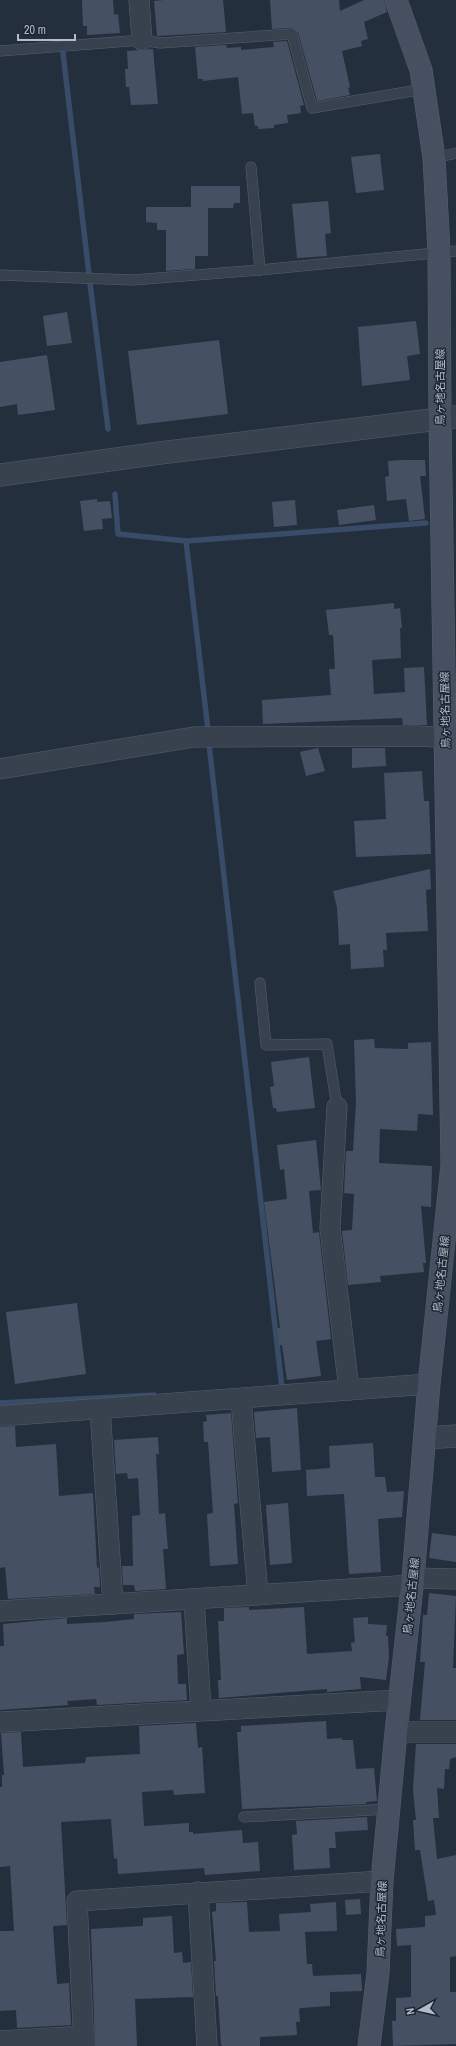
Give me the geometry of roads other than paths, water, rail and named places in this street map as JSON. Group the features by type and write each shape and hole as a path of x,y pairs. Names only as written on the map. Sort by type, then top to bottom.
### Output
{"main road":[{"name":"鳥ヶ地名古屋線","path":"369,2046 378,1973 382,1881 399,1700 413,1582 426,1438 429,1384 454,1165 447,251 421,70 396,0"}],"street":[{"path":"139,0 142,40"},
{"path":"0,475 160,453 448,418"},
{"path":"0,769 194,738 416,736 451,738"},
{"path":"337,1107 330,1228 349,1390"},
{"path":"0,1416 429,1384"},
{"path":"241,1399 258,1595"},
{"path":"100,1409 113,1604"},
{"path":"426,1438 456,1436"},
{"path":"0,1611 258,1595 413,1582 456,1580"},
{"path":"194,1599 200,1710"},
{"path":"0,1722 399,1700"},
{"path":"396,1732 456,1732"},
{"path":"0,2041 84,2041 77,1901 382,1881"},
{"path":"198,1892 207,2046"}],"lane":[{"path":"0,51 142,40 160,43 292,34 312,108 424,89"},
{"path":"434,158 456,153"},
{"path":"251,168 260,270"},
{"path":"0,275 133,280 260,270 447,251"},
{"path":"260,983 266,1045 327,1044 337,1107"},
{"path":"244,1817 389,1809"}],"waterway":[{"path":"63,53 89,274"},
{"path":"90,283 108,429"},
{"path":"115,494 118,534 186,541 426,523"},
{"path":"186,541 208,730"},
{"path":"209,744 282,1388 278,1388"},
{"path":"0,1403 154,1395"}]}
